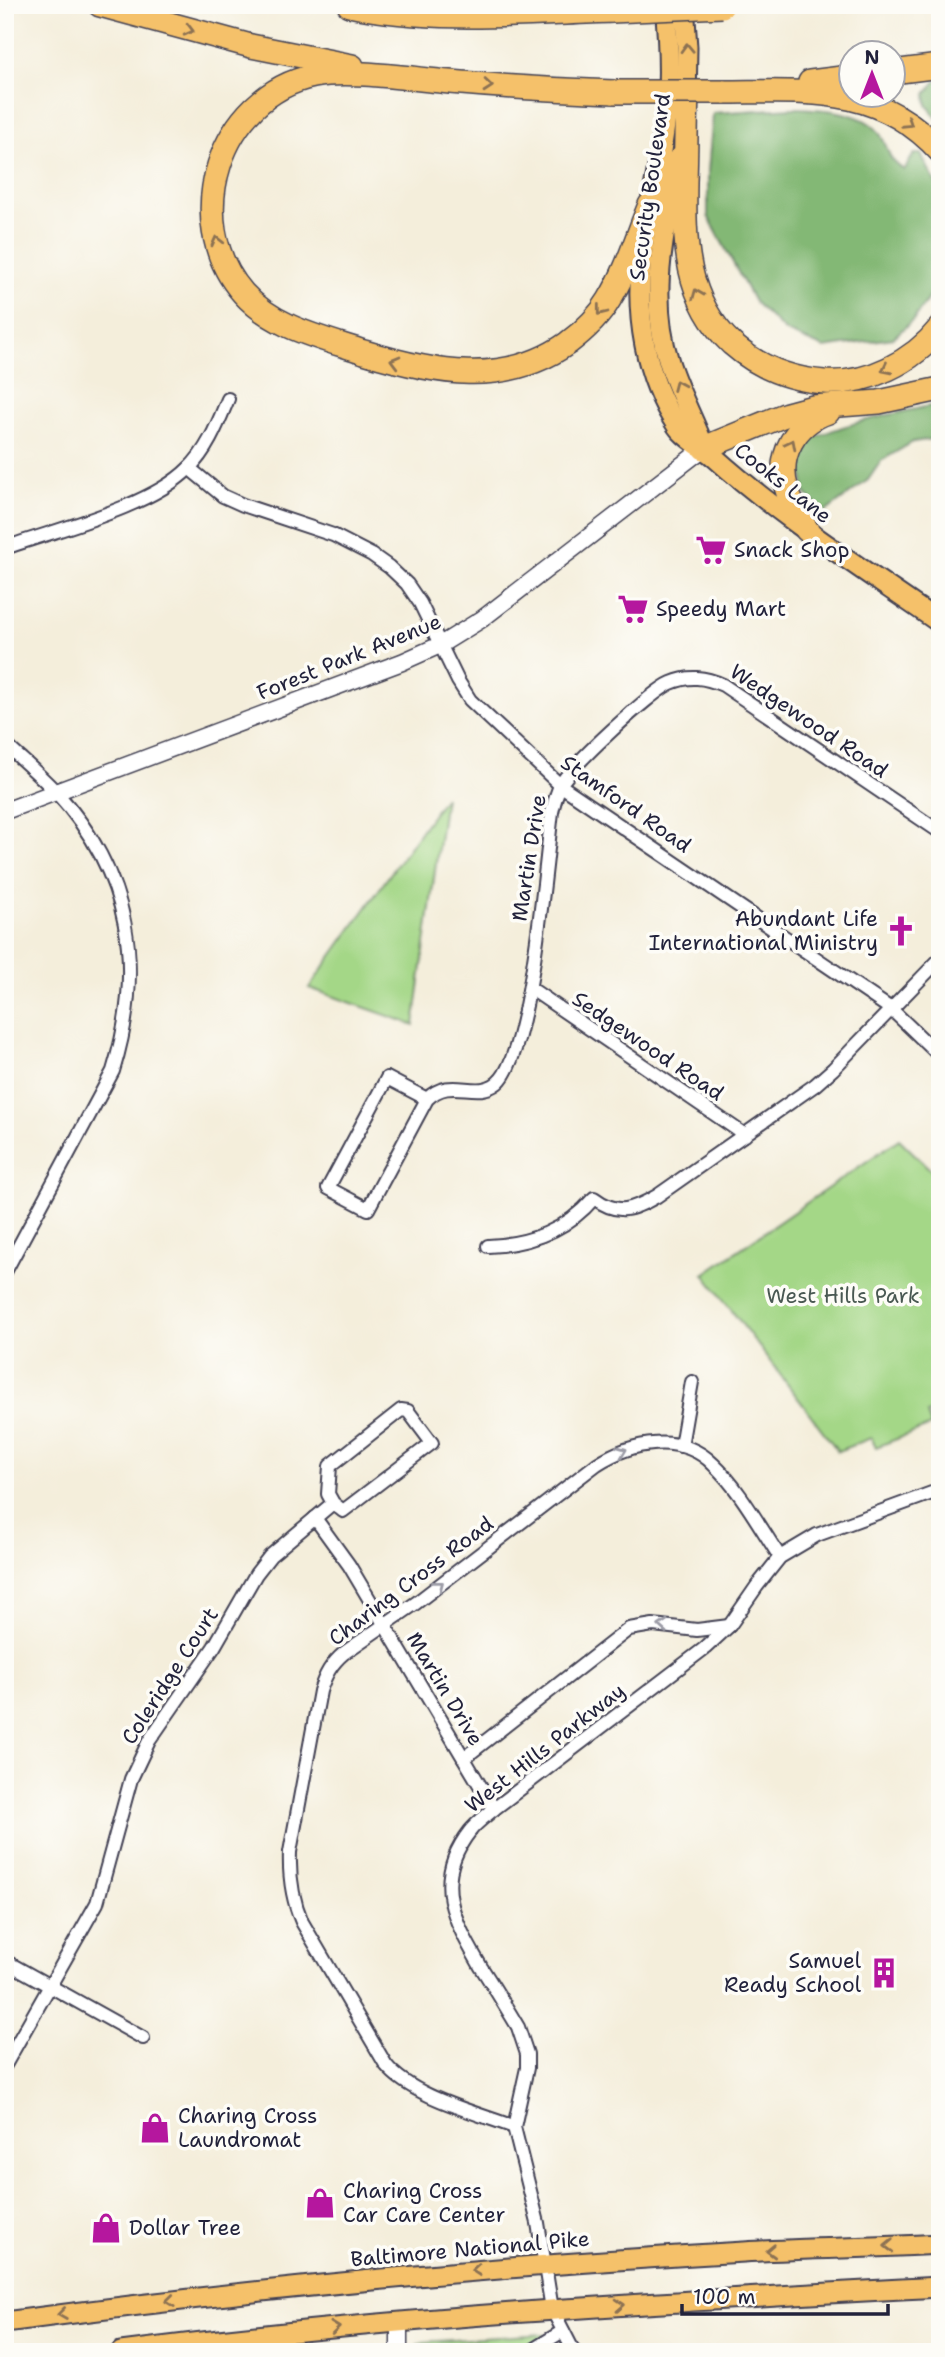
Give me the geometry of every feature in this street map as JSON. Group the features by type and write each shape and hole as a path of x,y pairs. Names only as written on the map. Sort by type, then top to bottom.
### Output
{"highway":[{"path":"100,5 251,46 420,80"},
{"path":"349,5 394,12 434,14 612,11 734,5"},
{"path":"556,5 612,11"},
{"path":"906,70 940,66"},
{"path":"650,205 619,282 596,318 559,349 523,367 482,373 429,369 396,361 324,339 274,319 258,308 231,277 221,257 212,205 218,163 235,130 266,98 291,84 315,76 352,75 507,88 614,92 835,94 862,100 904,120 925,134 940,151"},
{"path":"723,92 836,79"},
{"path":"687,92 687,256 699,299 724,336 763,366 797,378 832,382 877,374 922,349 940,328"},
{"path":"704,448 786,414 813,407 879,402 940,389"},
{"path":"807,530 786,488 785,456 800,428 816,416 850,405"}],"main road":[{"name":"Security Boulevard","path":"665,5 669,47 667,100 641,260 639,300 643,336 660,393 678,428 704,448"},
{"name":"Security Boulevard","path":"684,5 687,92 683,134 660,264 658,299 661,332 668,360 704,448"},
{"name":"Cooks Lane","path":"704,448 749,488 940,622"},
{"name":"Baltimore National Pike","path":"5,2322 118,2306 325,2284 544,2265 745,2252 940,2244"},
{"path":"121,2352 399,2321 552,2309 940,2287"}],"street":[{"path":"5,548 132,503 171,483 190,468 216,428 228,398"},
{"name":"Forest Park Avenue","path":"5,811 402,662 440,645 482,619 704,448"},
{"name":"Stamford Road","path":"190,468 223,496 333,535 372,555 407,584 470,700 560,785 891,1009 940,1056"},
{"name":"Wedgewood Road","path":"651,696 661,687 685,678 709,679 723,685 940,832"},
{"name":"Martin Drive","path":"427,1099 441,1088 485,1088 497,1083 512,1061 530,989 552,812 560,785 573,767 651,696"},
{"path":"5,744 56,792 92,839 117,891 128,938 131,970 129,1006 113,1071 5,1272"},
{"path":"488,1246 536,1239 572,1221 594,1198 612,1210 634,1208 657,1196 815,1085 940,959"},
{"name":"Sedgewood Road","path":"530,989 745,1135"},
{"path":"387,1078 427,1099 368,1209 328,1188 387,1078"},
{"path":"681,1446 692,1382"},
{"name":"Coleridge Court","path":"401,1410 408,1411 432,1443 343,1511 333,1503 328,1494 330,1466 401,1410"},
{"name":"Charing Cross Road","path":"514,2127 419,2091 395,2076 386,2065 295,1906 289,1873 290,1852 325,1675 333,1663 614,1453 652,1443 681,1446 698,1452 718,1469 780,1557"},
{"name":"West Hills Parkway","path":"514,2127 527,2068 524,2041 461,1932 450,1898 452,1872 461,1845 471,1829 673,1674 730,1626 780,1557 807,1540 940,1490"},
{"name":"Coleridge Court","path":"5,2065 97,1903 139,1758 214,1647 270,1556 333,1503"},
{"name":"Martin Drive","path":"315,1518 338,1549 494,1809"},
{"name":"West Hills Parkway","path":"464,1758 629,1629 653,1626 697,1630 730,1626"},
{"path":"5,1961 143,2038"},
{"path":"514,2127 538,2223 552,2309 574,2352"},
{"path":"399,2321 399,2352"},
{"path":"529,2352 563,2331"}],"green space":[{"path":"936,81 940,81 940,122 927,105 926,94"},
{"path":"793,108 841,112 864,120 880,134 891,157 904,170 914,154 921,154 940,191 940,265 931,294 914,319 893,338 824,348 786,332 754,302 708,216 708,171 713,113"},
{"path":"940,404 940,438 913,442 881,461 868,480 824,513 805,493 802,463 807,441 855,423"},
{"path":"445,797 414,1025 309,988"},
{"name":"West Hills Park","path":"899,1139 940,1179 940,1408 927,1414 931,1426 876,1447 871,1438 838,1451 704,1274"},
{"path":"544,2334 516,2352 418,2352 418,2344 423,2342"}],"place":[{"name":"Snack Shop","path":"711,550"},
{"name":"Speedy Mart","path":"633,609"},
{"name":"Abundant Life International Ministry","path":"901,931"},
{"name":"Samuel Ready School","path":"884,1973"},
{"name":"Charing Cross Laundromat","path":"155,2128"},
{"name":"Charing Cross Car Care Center","path":"320,2203"},
{"name":"Dollar Tree","path":"106,2228"}]}
